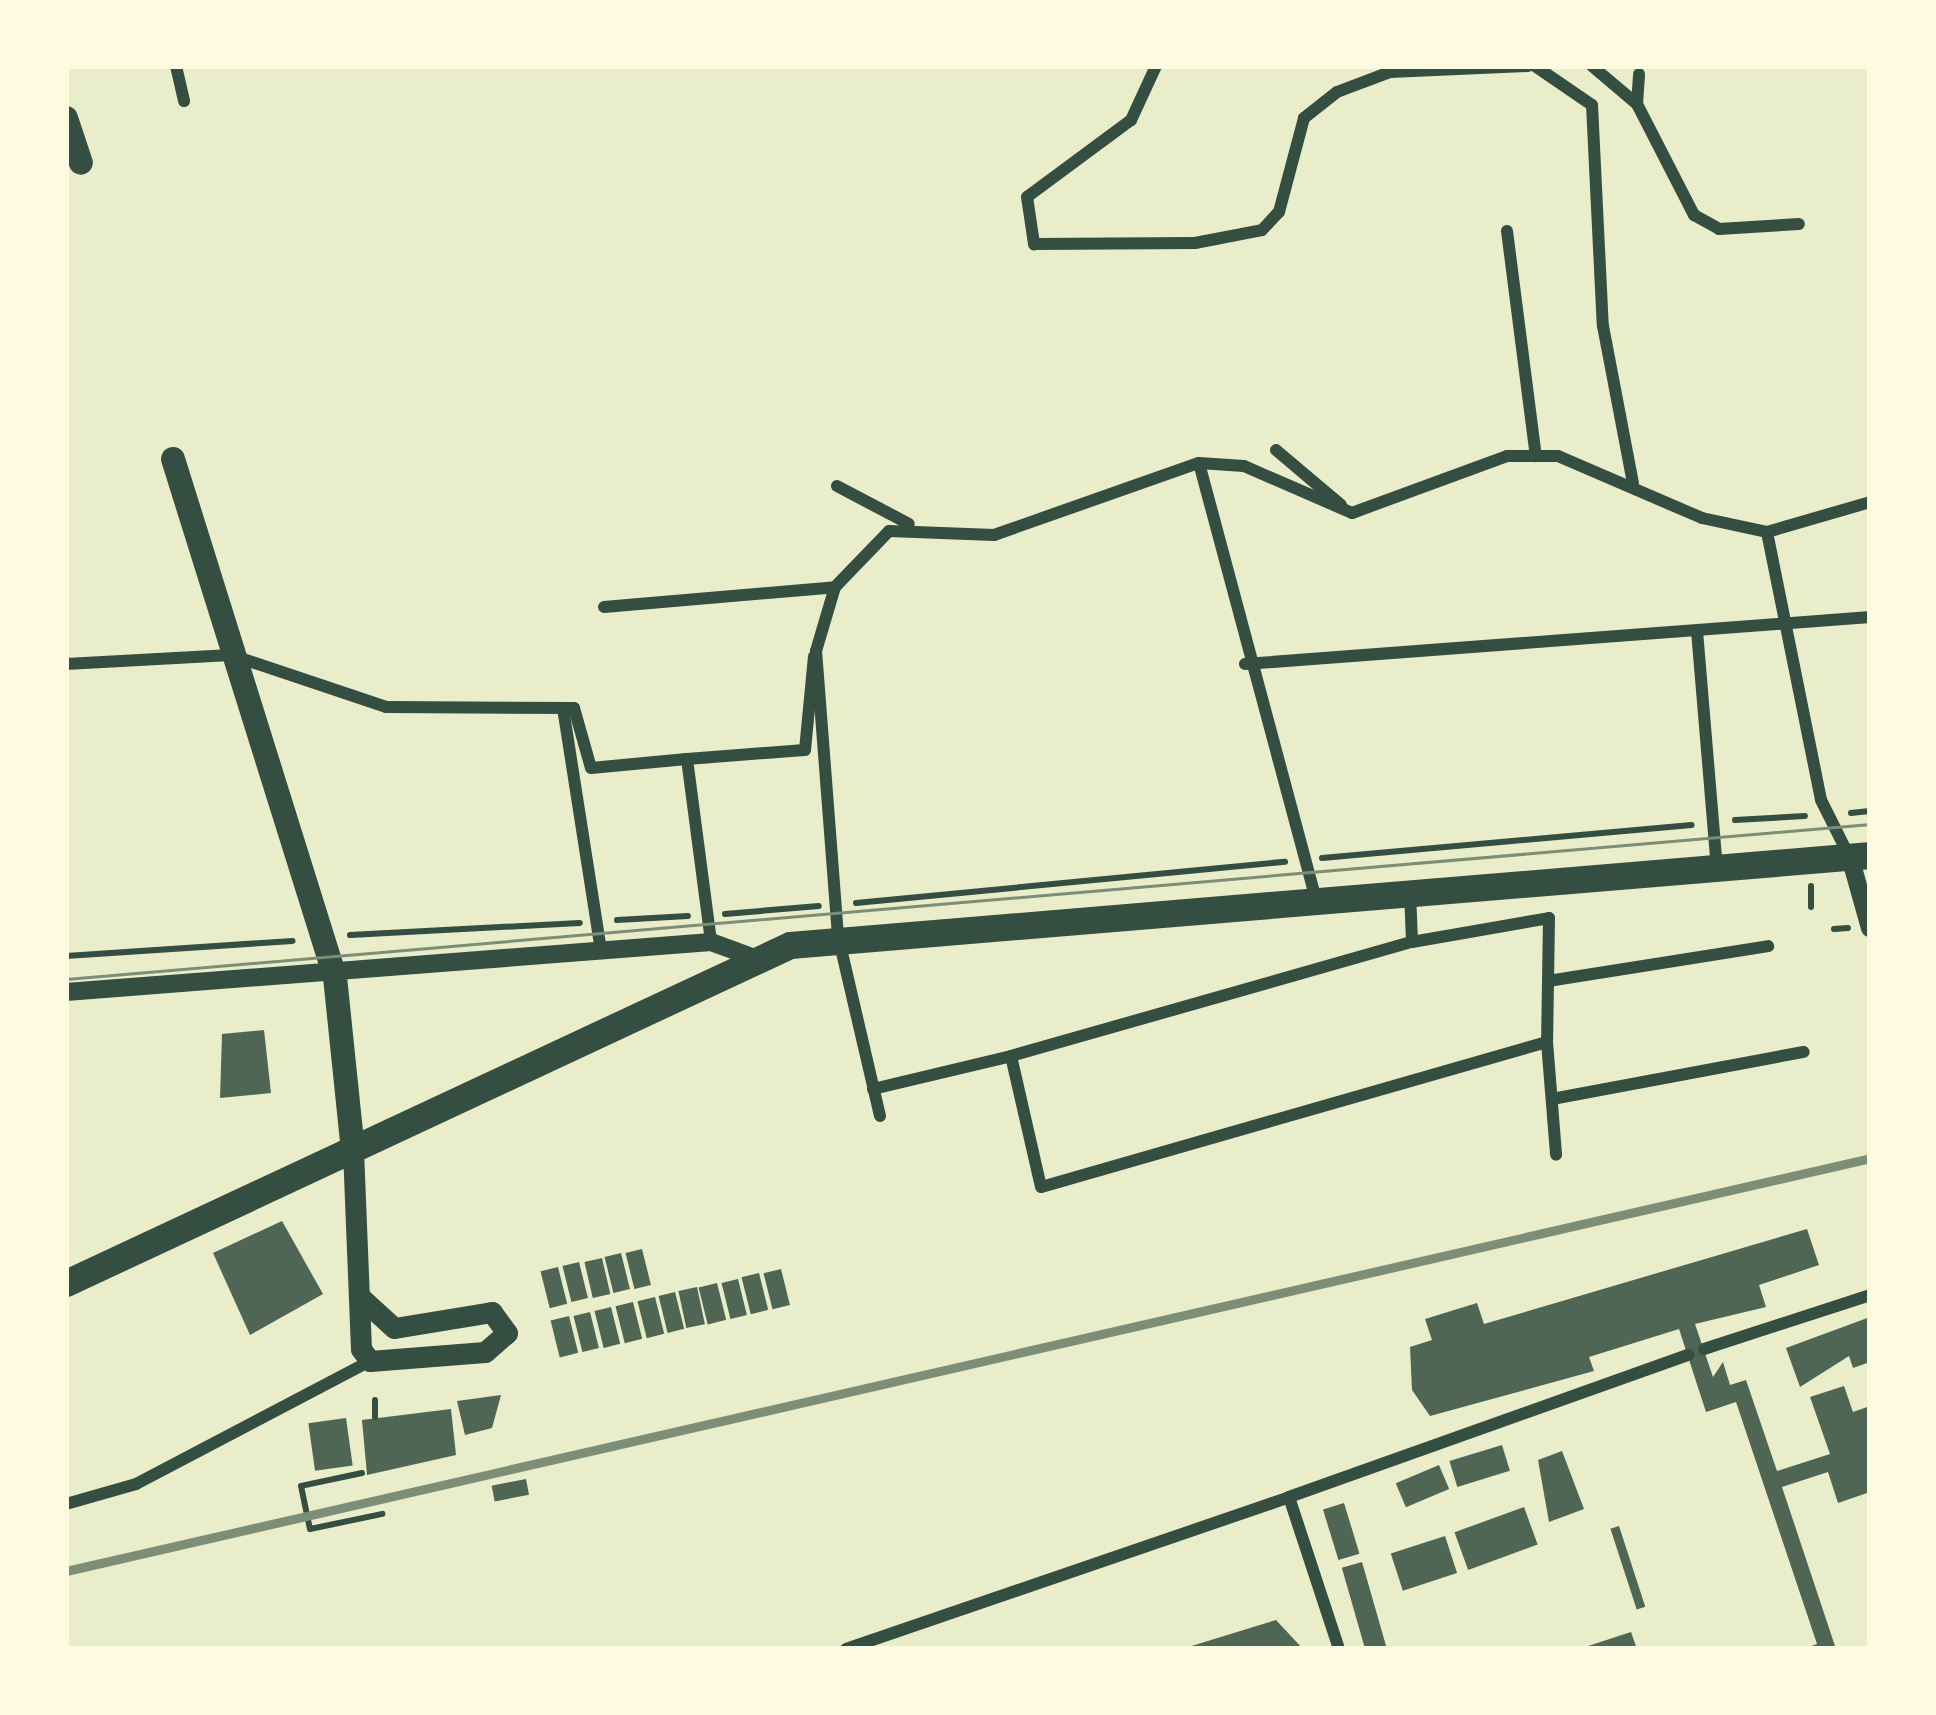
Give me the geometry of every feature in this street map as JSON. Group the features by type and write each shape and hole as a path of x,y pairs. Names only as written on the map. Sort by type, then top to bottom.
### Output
{"highway":[{"path":"66,1283 752,957 838,936 1409,887 1860,856"}],"main road":[{"path":"66,118 81,164"},
{"path":"173,459 335,977 352,1150 359,1296 370,1361 485,1352 507,1333 492,1312 394,1328 359,1296"}],"street":[{"path":"176,66 184,101"},
{"path":"1156,66 1130,120 1027,197 1034,244 1196,243 1262,230 1279,212 1304,118 1336,92 1390,72 1531,66 1592,105 1603,326 1633,483"},
{"path":"1592,66 1637,104 1694,214 1719,229 1799,224"},
{"path":"1637,104 1639,74"},
{"path":"1507,231 1536,456"},
{"path":"1276,450 1352,513"},
{"path":"837,486 909,524 994,535 1199,463 1244,466 1352,513 1399,505 1446,474 1536,456 1633,483 1702,518 1767,532 1870,502"},
{"path":"1199,463 1245,664 1315,895"},
{"path":"66,664 231,655 386,707 574,708 591,767 805,750 816,651 835,587 909,524"},
{"path":"1767,532 1824,806 1860,856 1870,928"},
{"path":"604,607 835,587"},
{"path":"1245,664 1870,617"},
{"path":"1697,631 1717,868"},
{"path":"816,651 840,905 838,936 880,1116"},
{"path":"563,708 601,950"},
{"path":"687,759 711,942"},
{"path":"1409,887 1412,942"},
{"path":"873,1089 1011,1056 1412,942 1549,918 1547,1042 1556,1155"},
{"path":"66,992 335,977 711,942 752,957"},
{"path":"1548,981 1768,946"},
{"path":"1011,1056 1041,1187 1547,1042"},
{"path":"1552,1099 1804,1052"},
{"path":"1704,1349 1870,1295"},
{"path":"846,1649 1688,1355"},
{"path":"66,1504 136,1484 370,1361"},
{"path":"1289,1497 1339,1649"}],"path":[{"path":"350,935 840,905 1714,823 1824,806"},
{"path":"66,956 293,941"},
{"path":"375,1400 375,1417"},
{"path":"362,1473 301,1486 310,1528 382,1514"}],"building":[{"path":"264,1030 271,1093 220,1098 222,1034"},
{"path":"282,1221 323,1294 250,1335 213,1253"},
{"path":"1807,1229 1819,1265 1759,1285 1766,1307 1695,1324 1713,1377 1723,1362 1730,1385 1746,1380 1777,1471 1830,1454 1810,1397 1844,1386 1853,1412 1870,1406 1870,1492 1838,1503 1828,1472 1782,1487 1836,1649 1803,1649 1817,1644 1736,1402 1706,1412 1679,1329 1589,1357 1594,1371 1430,1416 1412,1390 1410,1347 1432,1340 1425,1319 1477,1303 1484,1324"},
{"path":"642,1249 651,1285 634,1289 626,1253"},
{"path":"621,1253 630,1289 613,1293 605,1257"},
{"path":"602,1258 610,1294 593,1298 584,1262"},
{"path":"579,1262 588,1298 571,1302 563,1266"},
{"path":"558,1267 567,1304 550,1308 541,1271"},
{"path":"781,1269 790,1305 772,1309 764,1273"},
{"path":"759,1273 768,1310 751,1314 742,1277"},
{"path":"738,1279 747,1315 730,1319 722,1283"},
{"path":"717,1283 726,1320 708,1324 699,1288"},
{"path":"697,1287 705,1324 686,1328 678,1291"},
{"path":"675,1292 684,1329 668,1333 659,1296"},
{"path":"655,1297 664,1334 647,1338 638,1301"},
{"path":"633,1302 642,1339 625,1343 616,1306"},
{"path":"611,1307 620,1344 604,1348 595,1311"},
{"path":"590,1312 599,1348 582,1352 574,1316"},
{"path":"569,1316 578,1353 560,1357 551,1321"},
{"path":"1870,1317 1870,1362 1853,1368 1849,1356 1800,1387 1786,1348"},
{"path":"501,1395 492,1428 465,1435 457,1401"},
{"path":"451,1409 456,1455 367,1475 362,1420"},
{"path":"346,1418 353,1466 315,1471 308,1423"},
{"path":"1502,1445 1510,1471 1457,1487 1449,1461"},
{"path":"1562,1451 1584,1509 1549,1522 1538,1460"},
{"path":"1439,1465 1449,1489 1406,1507 1396,1483"},
{"path":"526,1479 529,1495 495,1501 492,1486"},
{"path":"1344,1503 1359,1554 1338,1560 1323,1509"},
{"path":"1524,1507 1538,1545 1468,1570 1454,1532"},
{"path":"1619,1526 1645,1607 1637,1610 1610,1529"},
{"path":"1445,1536 1457,1573 1403,1591 1391,1554"},
{"path":"1362,1562 1387,1649 1365,1649 1342,1568"},
{"path":"1276,1620 1303,1649 1185,1648"},
{"path":"1631,1632 1637,1649 1582,1649 1582,1648"}],"tram line":[{"path":"66,979 1870,824"}],"railway":[{"path":"66,1571 1870,1158"}]}
